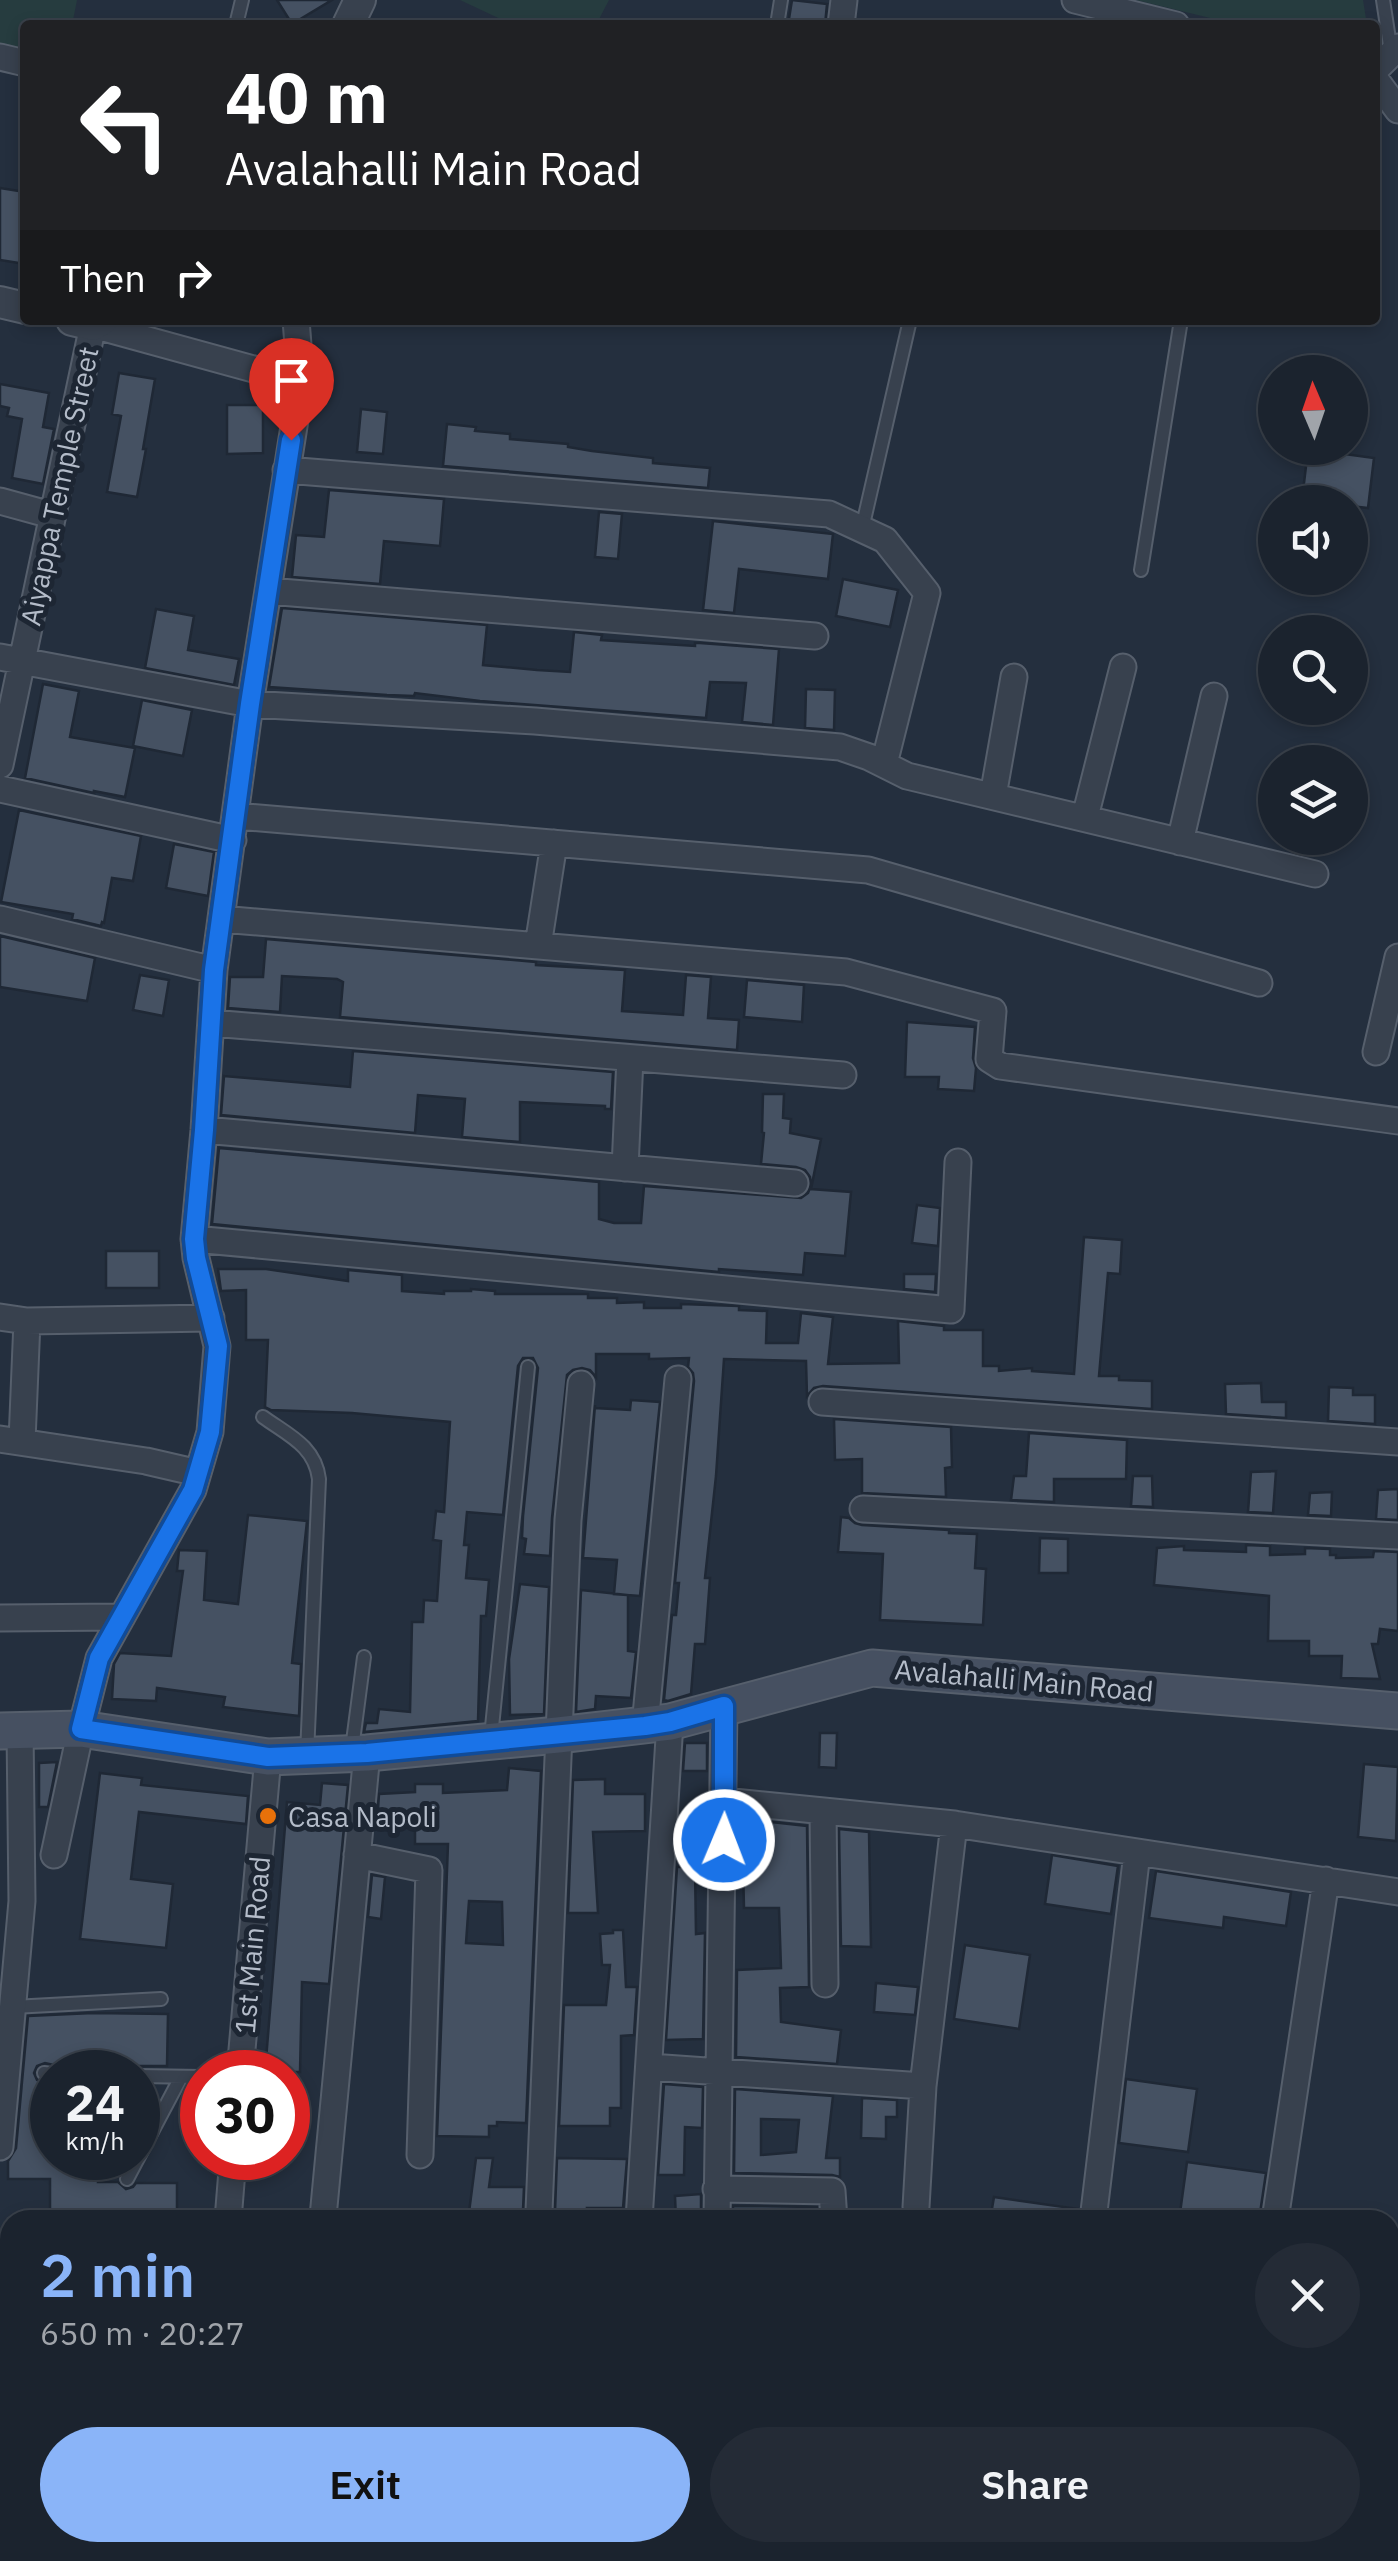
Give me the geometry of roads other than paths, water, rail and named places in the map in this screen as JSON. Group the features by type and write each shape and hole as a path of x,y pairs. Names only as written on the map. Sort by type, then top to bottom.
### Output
{"main road":[{"name":"Avalahalli Main Road","path":"10,1730 81,1729 268,1757 359,1753 657,1724 872,1668 1398,1711"}],"street":[{"path":"1075,0 1156,20"},
{"path":"1380,86 1398,110"},
{"name":"Aiyappa Temple Street","path":"0,765 11,659 51,515 88,325"},
{"path":"100,325 301,382"},
{"path":"54,1855 99,1658 193,1490 210,1432 218,1346 194,1239 214,970 250,704 301,382 296,325"},
{"path":"286,470 829,514 885,540 927,593 884,764"},
{"path":"0,501 51,515"},
{"path":"268,590 815,636"},
{"path":"11,659 250,704 840,747 869,756 907,776 1315,874"},
{"path":"1085,817 1123,667"},
{"path":"992,796 1014,678"},
{"path":"1180,842 1214,696"},
{"path":"0,789 234,828 554,844 868,870 1259,984"},
{"path":"538,946 554,844"},
{"path":"0,919 214,970"},
{"path":"221,919 846,972 994,1012 990,1059 1000,1066 1398,1121"},
{"path":"1376,1052 1398,958"},
{"path":"211,1023 843,1075"},
{"path":"625,1168 630,1058"},
{"path":"204,1130 795,1183"},
{"path":"194,1239 951,1310 958,1162"},
{"path":"0,1317 27,1321 210,1318"},
{"path":"27,1321 11,1440 198,1473"},
{"path":"640,2210 650,2067 657,1724 678,1379"},
{"path":"539,2210 568,1520 581,1384"},
{"path":"822,1402 1398,1442"},
{"path":"864,1510 1398,1536"},
{"path":"0,1618 122,1617"},
{"path":"716,2210 724,1706"},
{"path":"0,2147 22,1901 11,1858 10,1730"},
{"path":"324,2210 357,1855 359,1753"},
{"name":"1st Main Road","path":"242,2050 268,1757"},
{"path":"724,1801 954,1824 1398,1892"},
{"path":"822,1812 825,1984"},
{"path":"916,2206 923,2086 954,1824"},
{"path":"1094,2210 1137,1853"},
{"path":"357,1855 429,1870 420,2155"},
{"path":"1277,2210 1326,1880"},
{"path":"650,2067 923,2086"},
{"path":"229,2210 231,2180"},
{"path":"716,2190 832,2191 833,2210"}],"lane":[{"path":"1383,0 1388,57"},
{"path":"862,529 909,325"},
{"path":"1141,570 1180,325"},
{"path":"491,1742 528,1367"},
{"path":"263,1418 304,1447 317,1463 307,1754"},
{"path":"359,1753 364,1657"},
{"path":"12,2007 161,1999"},
{"path":"160,2118 180,2079"}],"place":[{"name":"Casa Napoli","path":"268,1816"}]}
